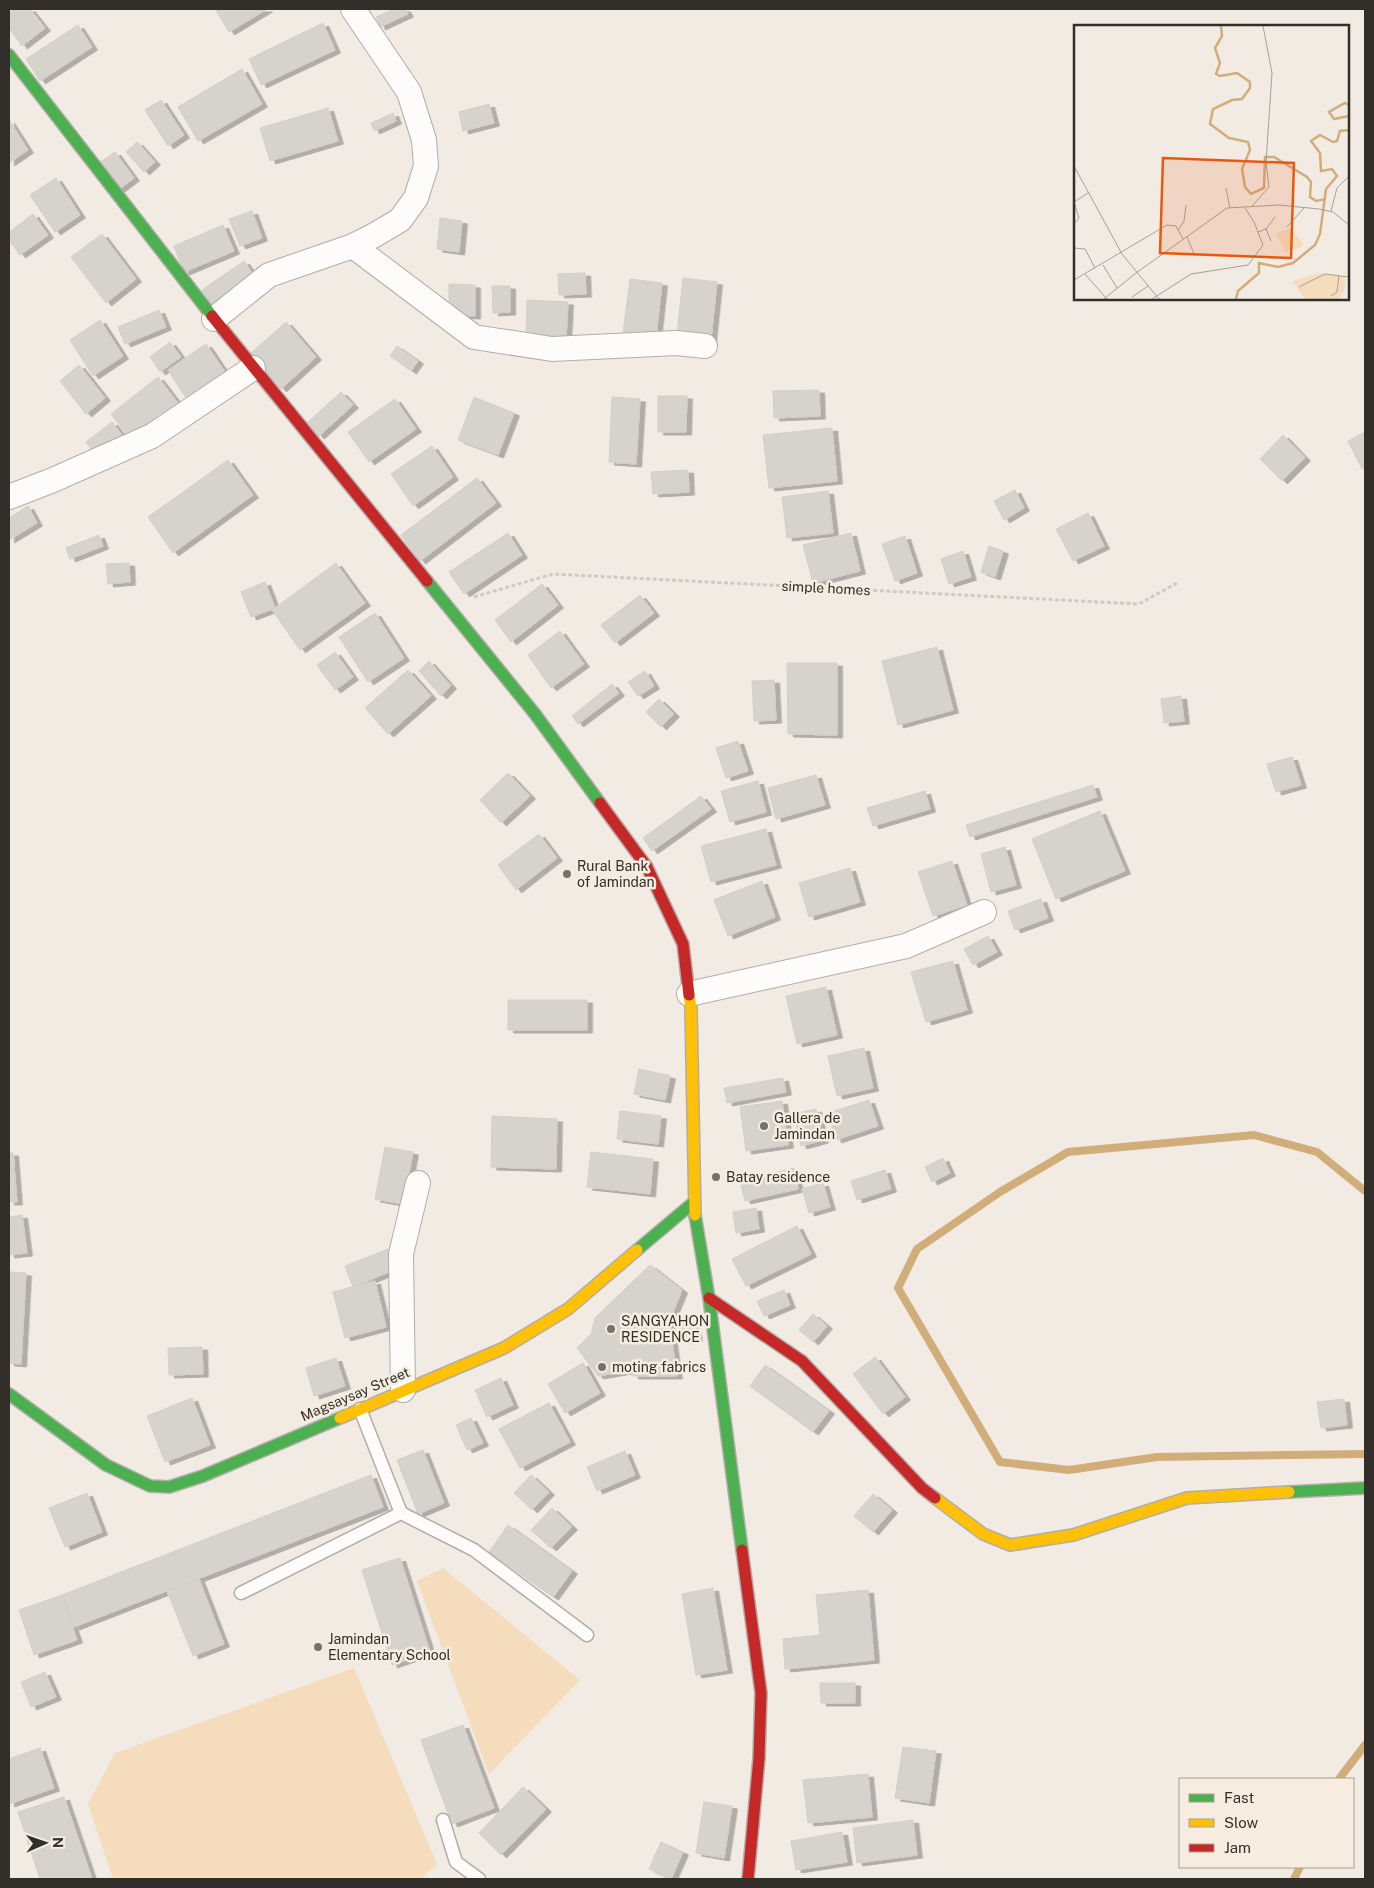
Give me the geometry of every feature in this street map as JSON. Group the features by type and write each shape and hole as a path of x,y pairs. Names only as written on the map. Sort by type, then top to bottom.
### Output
{"main road":[{"path":"9,55 214,319 534,714 647,867 683,944 691,1008 695,1218 709,1298 761,1693 759,1758 748,1879"},
{"name":"Magsaysay Street","path":"9,1394 106,1465 150,1486 169,1487 203,1476 504,1348 568,1308 694,1202"},
{"path":"709,1298 802,1361 922,1488 983,1534 1010,1545 1073,1535 1187,1498 1365,1488"}],"street":[{"path":"214,319 269,275 353,246 400,220 416,198 426,166 424,140 409,92 353,9"},
{"path":"353,246 474,336 552,348 676,343 705,346"},
{"path":"9,497 53,480 152,436 254,368"},
{"path":"689,994 906,946 984,912"},
{"path":"403,1390 401,1254 418,1183"}],"lane":[{"path":"360,1409 401,1513 474,1550 586,1635"},
{"path":"241,1593 401,1513"},
{"path":"443,1820 456,1862 479,1879"}],"path":[{"name":"simple homes","path":"473,598 553,574 1139,604 1177,583"}],"shaded area":[{"path":"443,1568 580,1680 489,1774 417,1581"},
{"path":"354,1668 437,1864 421,1879 113,1879 88,1804 115,1753"}],"building":[{"path":"14,9 30,9 45,28 22,46 9,28 9,13"},
{"path":"215,9 267,9 229,32"},
{"path":"394,9 405,9 408,14 380,27 376,17"},
{"path":"323,23 335,50 261,85 249,59"},
{"path":"78,25 92,47 40,81 26,59"},
{"path":"242,69 262,104 198,141 178,107"},
{"path":"161,100 184,135 168,146 145,110"},
{"path":"489,104 494,123 463,131 459,112"},
{"path":"328,108 338,141 270,161 260,128"},
{"path":"393,113 396,121 374,131 371,123"},
{"path":"9,120 28,150 9,163"},
{"path":"137,142 155,162 144,172 126,152"},
{"path":"115,152 134,178 118,190 98,164"},
{"path":"56,178 80,215 55,232 30,195"},
{"path":"252,211 262,238 240,246 229,219"},
{"path":"33,214 48,235 20,255 9,240 9,232"},
{"path":"440,218 462,221 459,252 437,249"},
{"path":"223,225 234,251 184,272 174,246"},
{"path":"102,234 136,279 106,303 71,257"},
{"path":"244,261 257,280 215,309 202,290"},
{"path":"585,273 586,294 559,295 558,274"},
{"path":"683,278 717,282 711,339 677,335"},
{"path":"630,279 662,283 656,337 623,333"},
{"path":"449,284 475,285 475,316 449,315"},
{"path":"492,286 510,286 510,312 493,313"},
{"path":"527,300 568,302 566,340 526,338"},
{"path":"159,310 166,327 125,344 118,327"},
{"path":"100,320 123,356 93,376 70,340"},
{"path":"286,322 316,357 281,389 250,354"},
{"path":"170,342 181,357 160,372 150,357"},
{"path":"206,344 231,381 192,407 168,370"},
{"path":"397,346 418,361 411,371 390,356"},
{"path":"79,365 105,398 86,414 60,381"},
{"path":"158,377 181,407 133,443 111,414"},
{"path":"819,390 820,416 774,418 773,391"},
{"path":"341,392 353,405 319,436 307,423"},
{"path":"658,396 687,396 686,432 658,432"},
{"path":"474,397 514,413 498,455 458,440"},
{"path":"612,397 640,399 636,464 609,462"},
{"path":"395,399 416,429 369,462 348,432"},
{"path":"112,422 124,438 98,458 86,442"},
{"path":"832,428 837,481 769,488 763,435"},
{"path":"1365,432 1365,467 1362,469 1348,441"},
{"path":"1283,435 1305,458 1282,481 1260,459"},
{"path":"432,446 453,477 413,506 391,474"},
{"path":"228,460 253,495 173,553 148,517"},
{"path":"688,470 689,492 653,494 651,472"},
{"path":"477,478 496,503 420,561 401,535"},
{"path":"1015,490 1024,508 1004,520 994,501"},
{"path":"828,491 833,533 787,538 782,497"},
{"path":"28,506 37,523 9,540 9,518"},
{"path":"1088,513 1104,546 1073,561 1056,529"},
{"path":"508,533 522,555 464,594 449,572"},
{"path":"851,533 860,571 813,583 803,545"},
{"path":"99,535 103,546 70,559 66,548"},
{"path":"905,536 917,573 895,581 882,544"},
{"path":"989,546 1003,551 995,577 981,572"},
{"path":"963,551 971,577 949,584 941,559"},
{"path":"129,563 130,582 108,584 106,564"},
{"path":"336,563 365,603 300,650 272,610"},
{"path":"265,582 275,608 251,617 241,592"},
{"path":"542,584 558,605 511,642 495,620"},
{"path":"640,595 654,613 615,643 601,625"},
{"path":"375,613 404,658 368,682 339,637"},
{"path":"560,631 584,664 551,688 528,655"},
{"path":"937,647 953,710 898,725 882,661"},
{"path":"335,652 353,677 335,690 317,665"},
{"path":"429,661 451,686 441,696 419,671"},
{"path":"787,663 837,663 837,735 788,734"},
{"path":"408,670 431,696 388,734 365,708"},
{"path":"645,671 654,686 638,696 628,682"},
{"path":"774,680 776,720 754,721 752,681"},
{"path":"612,684 619,693 578,724 572,716"},
{"path":"1181,696 1184,721 1164,723 1161,699"},
{"path":"659,699 674,714 661,727 646,712"},
{"path":"738,741 748,771 726,778 716,748"},
{"path":"1292,757 1301,785 1276,792 1267,764"},
{"path":"508,773 530,796 501,823 480,800"},
{"path":"816,775 825,805 776,819 768,788"},
{"path":"758,781 766,812 730,822 721,791"},
{"path":"1093,785 1097,797 970,837 966,825"},
{"path":"925,791 930,809 873,826 867,808"},
{"path":"701,796 711,809 652,851 643,838"},
{"path":"1100,811 1125,871 1056,899 1032,839"},
{"path":"766,829 776,865 711,882 701,846"},
{"path":"539,834 557,858 516,890 498,865"},
{"path":"1005,847 1016,885 991,892 981,854"},
{"path":"952,861 967,905 933,916 918,872"},
{"path":"850,868 860,902 809,917 799,883"},
{"path":"762,881 775,917 728,936 714,900"},
{"path":"1041,899 1048,918 1015,930 1008,911"},
{"path":"988,936 997,952 973,965 964,949"},
{"path":"953,961 967,1010 926,1022 911,972"},
{"path":"826,987 837,1035 797,1044 786,996"},
{"path":"508,1000 587,1000 587,1030 508,1030"},
{"path":"864,1048 873,1088 837,1096 828,1056"},
{"path":"639,1069 670,1076 665,1100 634,1094"},
{"path":"783,1078 786,1092 727,1103 724,1088"},
{"path":"869,1100 878,1126 836,1140 828,1113"},
{"name":"Gallera de Jamindan","path":"782,1101 788,1145 746,1151 740,1107"},
{"path":"816,1109 823,1140 801,1146 794,1114"},
{"path":"620,1111 661,1116 658,1144 617,1139"},
{"path":"492,1116 557,1119 556,1169 491,1167"},
{"path":"385,1147 413,1152 403,1204 375,1199"},
{"path":"591,1152 653,1159 650,1194 587,1187"},
{"path":"9,1153 13,1153 17,1202 9,1202"},
{"path":"943,1158 950,1173 932,1182 925,1167"},
{"path":"794,1168 798,1189 745,1201 740,1181"},
{"path":"885,1170 891,1189 857,1200 851,1181"},
{"path":"823,1183 830,1207 809,1213 802,1189"},
{"path":"756,1208 759,1229 736,1233 733,1212"},
{"path":"22,1215 27,1253 9,1255 9,1217"},
{"path":"797,1226 811,1254 746,1286 732,1259"},
{"path":"388,1249 396,1269 353,1287 345,1266"},
{"path":"650,1265 682,1290 669,1322 677,1376 633,1376 632,1370 598,1376 577,1348 591,1334 595,1318"},
{"path":"9,1272 26,1273 21,1364 9,1363"},
{"path":"375,1281 386,1327 345,1338 333,1292"},
{"path":"784,1290 790,1305 764,1316 757,1301"},
{"path":"813,1314 827,1326 813,1342 799,1330"},
{"path":"693,1321 697,1338 684,1341 680,1325"},
{"path":"202,1347 203,1374 169,1375 168,1348"},
{"path":"875,1357 905,1397 883,1414 853,1374"},
{"path":"336,1358 345,1386 314,1396 306,1368"},
{"path":"583,1363 600,1393 565,1413 548,1384"},
{"path":"765,1365 829,1411 813,1432 750,1386"},
{"path":"501,1378 513,1405 487,1417 475,1390"},
{"path":"192,1398 210,1445 165,1462 147,1416"},
{"path":"1344,1399 1347,1425 1321,1428 1317,1402"},
{"path":"549,1403 570,1442 520,1468 499,1429"},
{"path":"471,1418 483,1443 467,1450 456,1425"},
{"path":"423,1450 444,1503 418,1514 397,1460"},
{"path":"625,1451 635,1475 597,1491 587,1467"},
{"path":"371,1475 383,1507 74,1627 62,1595"},
{"path":"531,1475 549,1492 532,1510 514,1493"},
{"path":"87,1493 102,1532 65,1547 49,1508"},
{"path":"873,1494 892,1510 873,1532 854,1516"},
{"path":"552,1508 572,1527 551,1548 531,1530"},
{"path":"508,1525 572,1571 553,1597 489,1552"},
{"path":"400,1558 430,1652 392,1665 362,1570"},
{"path":"199,1579 224,1644 193,1656 167,1591"},
{"path":"713,1588 727,1670 696,1675 682,1594"},
{"path":"868,1590 874,1660 785,1669 783,1639 820,1635 816,1595"},
{"path":"62,1595 77,1640 34,1655 19,1610"},
{"path":"45,1672 56,1697 31,1707 21,1682"},
{"path":"820,1683 855,1683 855,1703 821,1703"},
{"path":"463,1725 494,1808 452,1824 421,1740"},
{"path":"903,1747 936,1751 929,1803 895,1798"},
{"path":"40,1748 54,1788 9,1804 9,1759"},
{"path":"868,1774 872,1817 808,1823 803,1780"},
{"path":"523,1787 546,1809 501,1855 479,1833"},
{"path":"64,1797 92,1879 40,1879 18,1812"},
{"path":"704,1802 732,1806 724,1858 696,1853"},
{"path":"913,1820 917,1855 857,1863 853,1828"},
{"path":"842,1832 847,1862 796,1870 791,1841"},
{"path":"661,1842 683,1852 671,1879 649,1869"}],"waterway":[{"path":"1365,1191 1317,1152 1254,1135 1068,1152 1000,1192 917,1249 898,1288 1000,1462 1069,1470 1157,1457 1365,1454"},
{"path":"1340,1778 1365,1745"},
{"path":"1294,1879 1300,1868"}],"traffic: fast":[{"path":"9,55 212,316"},
{"path":"427,581 535,714 600,803"},
{"path":"637,1250 694,1202"},
{"path":"695,1215 709,1298 742,1550"},
{"path":"9,1394 106,1465 150,1486 169,1487 203,1476 340,1418"},
{"path":"1289,1492 1365,1488"}],"traffic: slow":[{"path":"689,995 691,1008 695,1215"},
{"path":"340,1418 504,1348 568,1309 637,1250"},
{"path":"935,1498 983,1534 1010,1545 1073,1535 1187,1498 1289,1492"}],"traffic: jam":[{"path":"212,316 427,581"},
{"path":"600,803 647,867 683,944 689,995"},
{"path":"709,1298 802,1361 922,1488 935,1498"},
{"path":"742,1550 761,1693 759,1758 748,1879"}],"place":[{"name":"Rural Bank of Jamindan","path":"567,874"},
{"name":"Gallera de Jamindan","path":"764,1126"},
{"name":"Batay residence","path":"716,1177"},
{"name":"SANGYAHON RESIDENCE","path":"611,1329"},
{"name":"moting fabrics","path":"602,1367"},
{"name":"Jamindan Elementary School","path":"318,1647"}]}
